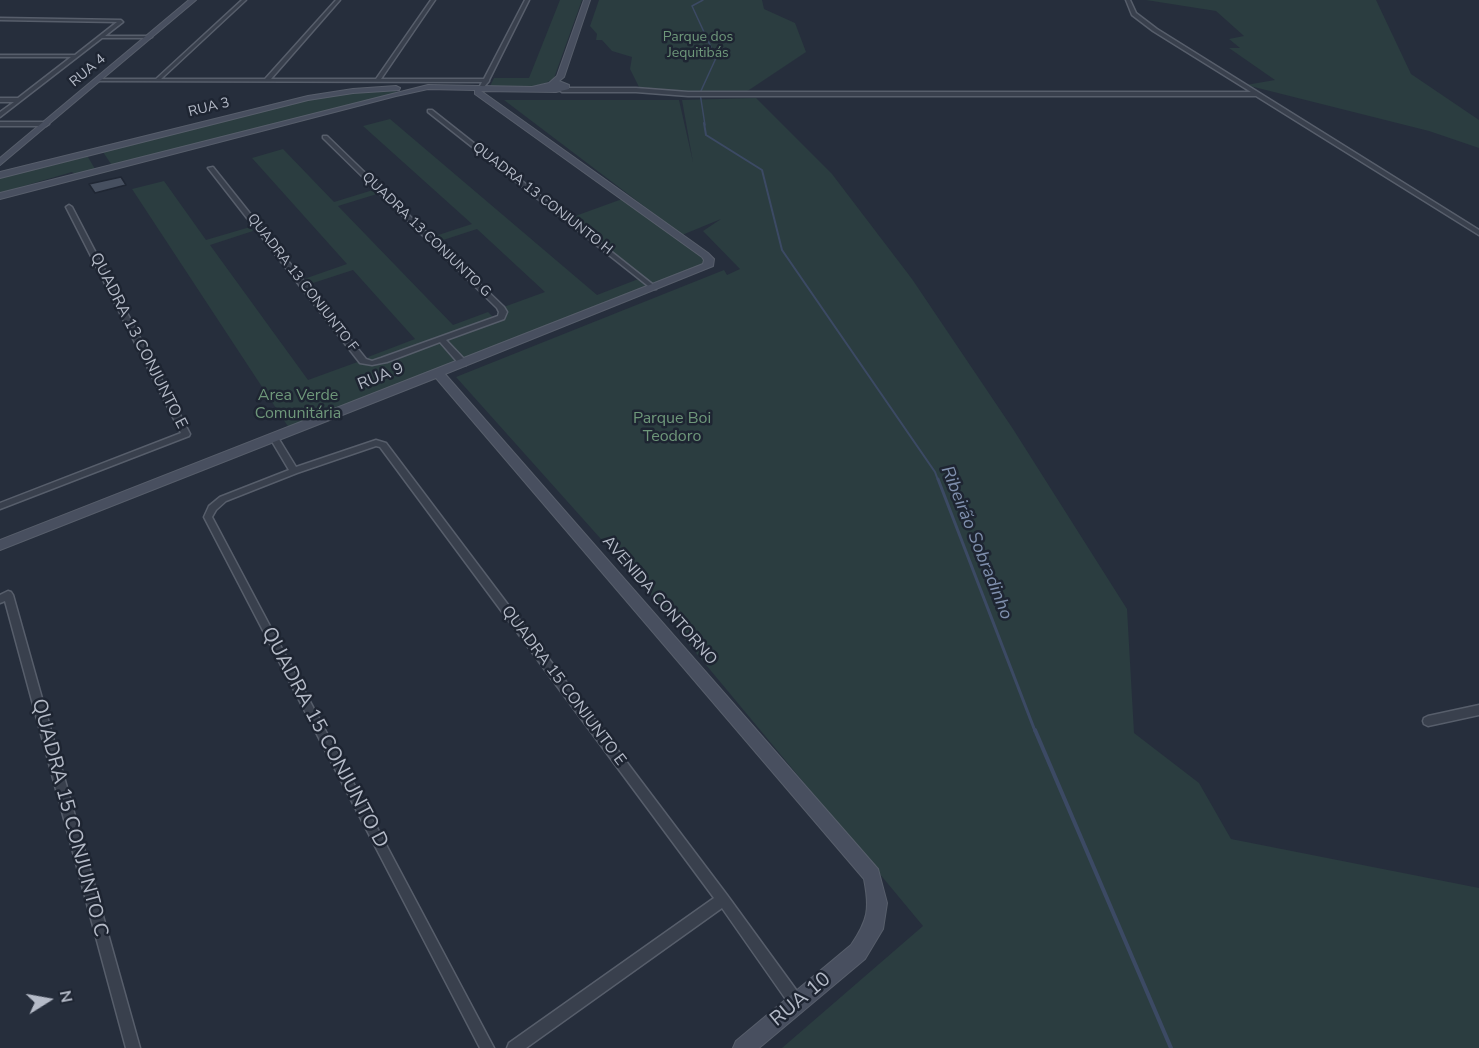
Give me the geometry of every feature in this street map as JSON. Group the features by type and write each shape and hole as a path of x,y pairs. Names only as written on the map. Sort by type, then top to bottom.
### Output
{"street":[{"name":"RUA 4","path":"0,162 193,0"},
{"path":"157,80 244,0"},
{"path":"267,80 338,0"},
{"path":"377,81 433,0"},
{"path":"483,90 527,0"},
{"path":"563,85 587,0"},
{"path":"1128,0 1134,14 1143,21 1479,233"},
{"path":"0,19 113,19 121,21 0,115"},
{"path":"102,37 150,37"},
{"path":"0,56 77,56"},
{"path":"98,80 377,81 483,90 563,85 688,94 1257,94"},
{"path":"551,87 563,85"},
{"name":"RUA 3","path":"0,175 279,105 332,94 428,87 483,90"},
{"name":"RUA 9","path":"0,545 708,266 709,259 705,255 483,90"},
{"name":"RUA 3","path":"0,196 295,120 394,91"},
{"path":"0,100 20,100"},
{"path":"279,105 309,107 307,113 295,120"},
{"name":"QUADRA 13 CONJUNTO H","path":"430,111 654,288"},
{"path":"0,124 46,124"},
{"name":"QUADRA 13 CONJUNTO G","path":"325,137 502,309 501,317 442,339"},
{"path":"101,149 113,167"},
{"name":"QUADRA 13 CONJUNTO F","path":"212,168 363,361 372,363 384,360 442,339"},
{"path":"0,171 16,171"},
{"name":"QUADRA 13 CONJUNTO E","path":"0,506 180,438 186,431 69,207"},
{"path":"442,339 463,363"},
{"name":"AVENIDA CONTORNO","path":"438,373 872,875 878,903 873,929 858,952"},
{"path":"274,438 294,471"},
{"name":"QUADRA 15 CONJUNTO E","path":"294,471 370,445 383,445 723,898 797,1003"},
{"name":"QUADRA 15 CONJUNTO D","path":"294,471 223,499 212,508 208,517 487,1048"},
{"name":"QUADRA 15 CONJUNTO C","path":"0,598 8,595 133,1048"},
{"path":"1428,721 1479,710"},
{"path":"514,1048 723,898"},
{"name":"RUA 10","path":"743,1048 858,952"}],"green space":[{"path":"560,0 582,0 554,78 532,86 490,86 494,78 529,78"},
{"name":"Parque dos Jequitibás","path":"599,0 762,0 764,9 795,23 806,52 746,92 683,92 639,87 630,69 632,57 612,51 602,40 596,40 597,34 590,26"},
{"path":"1146,0 1376,0 1411,74 1479,120 1479,148 1429,131 1246,85 1275,80 1229,48 1240,48 1229,39 1244,36 1216,11"},
{"path":"397,90 395,94 113,167 101,149 332,94"},
{"name":"Parque Boi Teodoro","path":"756,98 832,174 912,279 1013,429 1127,609 1134,733 1199,783 1231,839 1479,888 1479,1048 782,1048 923,926 682,636 685,633 456,377 724,270 727,275 740,269 703,231 721,219 682,235 504,100 679,100 693,162 682,100"},
{"name":"Area Verde Comunitária","path":"390,119 597,295 641,278 567,219 625,198 705,255 710,263 291,431 132,189 164,181 206,240 250,227 253,231 210,245 308,380 363,360 371,362 368,357 415,339 353,270 310,284 304,279 347,264 252,158 283,149 334,202 373,190 377,194 338,206 453,325 488,312 495,319 501,317 501,308 545,292 477,229 434,243 429,238 472,224 363,126"},
{"path":"88,157 95,169 75,174 72,172 0,193 0,178"}],"building":[{"path":"121,177 126,185 95,193 89,184"}],"waterway":[{"name":"Ribeirão Sobradinho","path":"703,0 692,6 716,58 700,93 705,125"},
{"name":"Ribeirão Sobradinho","path":"704,123 706,135 762,170 782,250 935,472 938,480"},
{"name":"Ribeirão Sobradinho","path":"938,479 1035,731"},
{"name":"Ribeirão Sobradinho","path":"1035,730 1171,1048"}]}
